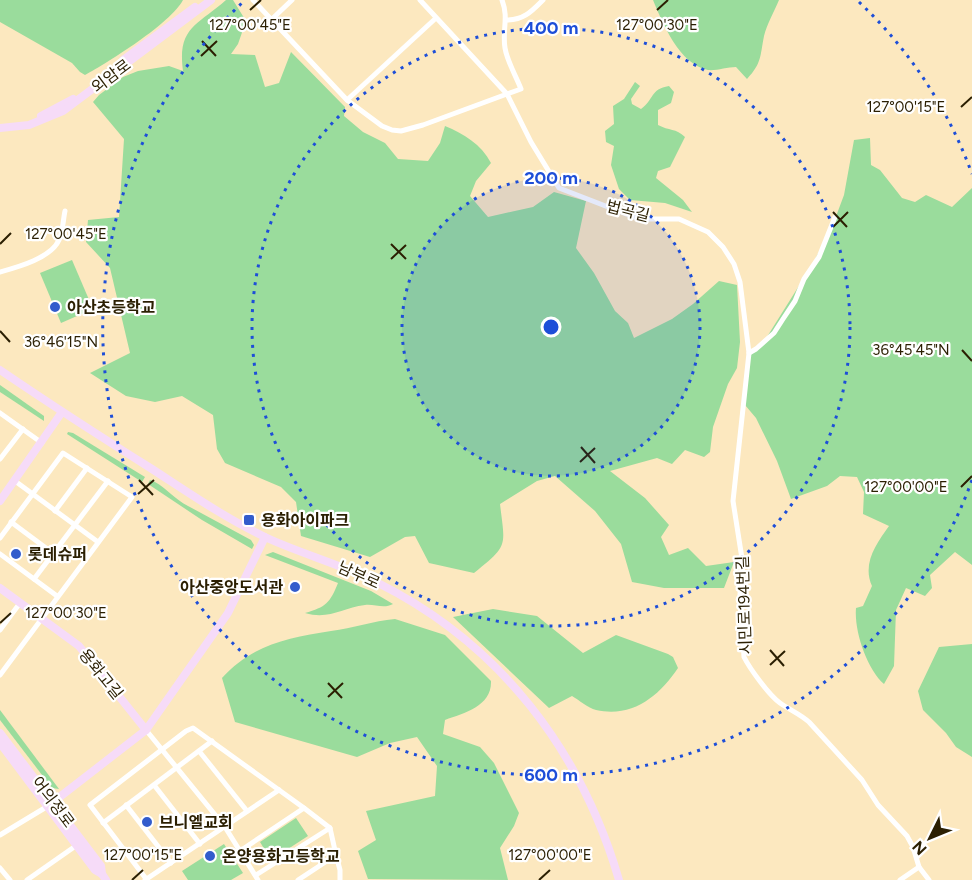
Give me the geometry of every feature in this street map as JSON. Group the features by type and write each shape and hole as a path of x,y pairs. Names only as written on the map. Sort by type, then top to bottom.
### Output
{"street":[{"name":"외암로","path":"0,123 35,118 69,102 203,0"},
{"name":"외암로","path":"0,128 29,125 63,111 211,0"},
{"path":"253,0 347,100 382,126 401,131 521,89 505,49 504,33 507,20 502,0"},
{"path":"271,20 292,0"},
{"name":"법곡길","path":"420,0 507,94 531,142 559,188 634,217 679,219 708,232 723,247 734,264 740,282 749,353"},
{"path":"507,20 520,19 543,0"},
{"path":"347,100 436,18"},
{"path":"0,272 35,261 53,248 59,240 65,211"},
{"path":"749,353 756,350 774,333 795,301 804,279 819,257 835,217"},
{"name":"시민로194번길","path":"749,353 733,501 743,565 740,594 744,657 747,664 776,699 800,713 862,780 878,805 907,836 919,867 929,880"},
{"name":"남부로","path":"0,370 212,508 265,537 355,572 396,593 442,622 488,660 531,707 569,761 599,818 620,880"},
{"path":"1,499 62,412"},
{"path":"0,414 42,442"},
{"path":"0,459 23,429"},
{"path":"0,538 63,453 132,497 0,675"},
{"path":"55,511 87,468"},
{"path":"15,481 98,542"},
{"path":"34,579 108,481"},
{"path":"11,522 54,554"},
{"path":"0,835 50,804 146,730 228,614 265,537"},
{"path":"0,554 57,596"},
{"name":"용화고길","path":"0,588 78,646 225,827 257,878"},
{"path":"0,630 20,603"},
{"path":"134,714 145,719 158,714"},
{"path":"279,790 146,880 90,805 193,728 304,808 330,828 340,870 340,880"},
{"name":"어의정로","path":"0,733 95,870 104,877"},
{"path":"103,823 212,741"},
{"name":"어의정로","path":"0,743 101,866 104,877"},
{"path":"199,751 248,811"},
{"path":"154,785 200,844"},
{"path":"126,805 171,862"},
{"path":"240,851 304,808"},
{"path":"257,878 330,828"},
{"path":"27,880 77,845"},
{"path":"298,880 336,855"},
{"path":"900,880 919,867"},
{"path":"0,868 10,880"}],"green space":[{"path":"0,0 183,0 166,20 153,30 85,75 72,63 0,22"},
{"path":"226,0 233,0 246,21 238,44 231,54 255,55 265,87 279,83 291,52 345,107 344,116 363,132 385,143 398,159 428,161 440,143 445,126 477,145 491,163 476,181 470,196 488,217 533,207 554,192 586,201 576,248 594,273 615,311 628,323 634,338 672,319 719,281 737,285 740,342 737,368 728,384 713,427 710,452 704,457 685,450 672,464 657,458 610,471 645,498 669,525 661,537 669,555 688,548 706,566 734,562 724,588 664,588 632,582 621,544 595,511 555,476 537,481 500,504 502,544 494,556 474,573 429,563 415,536 405,537 370,557 301,536 296,502 281,487 225,463 217,449 213,415 182,396 155,402 126,396 90,373 130,353 110,268 86,242 88,220 119,217 124,139 93,102 123,77 138,71 169,66 183,71 183,45 187,36 192,28"},
{"path":"653,0 779,0 765,32 758,64 747,79 736,67 708,70 689,60 673,42"},
{"path":"635,82 640,86 631,99 632,104 641,109 655,92 663,87 669,86 674,92 671,103 658,110 658,125 679,132 685,137 670,167 658,171 656,178 683,200 692,212 665,203 630,200 619,189 611,165 614,146 606,142 605,131 614,124 613,106 624,99"},
{"path":"870,138 871,165 880,170 902,198 915,202 926,195 952,207 972,188 972,565 955,552 930,575 932,588 925,596 906,588 896,610 894,666 884,684 872,669 863,649 857,627 856,608 863,606 872,586 869,570 872,554 889,526 863,514 864,492 857,477 840,476 827,486 791,499 777,461 756,418 745,405 748,356 765,340 812,265 832,227 844,195 854,140"},
{"path":"72,260 93,309 61,323 40,273"},
{"path":"0,385 44,416 44,421 0,392"},
{"path":"68,432 145,477 142,482 67,434"},
{"path":"150,480 159,484 183,503 251,540 254,545 252,549 202,520 148,484"},
{"path":"273,552 371,591 393,604 357,606 321,615 305,613 318,609 326,603 338,583 265,555"},
{"path":"493,609 537,616 583,653 616,635 668,654 673,657 678,668 653,696 633,708 609,712 596,710 572,696 549,708 453,617"},
{"path":"395,619 445,635 491,681 487,697 482,702 469,711 445,720 443,734 480,747 494,763 519,813 514,826 500,848 508,880 368,879 358,851 376,840 366,811 435,796 437,766 417,737 390,743 357,757 235,722 222,678 246,657 286,640"},
{"path":"972,644 972,757 956,747 946,733 923,710 918,691 939,647"},
{"path":"0,710 59,789 52,788 0,720"},
{"path":"296,818 308,836 271,860 260,842"},
{"path":"224,844 243,873 231,880 188,880 182,871"}],"place":[{"name":"아산초등학교","path":"55,307"},
{"name":"용화아이파크","path":"249,520"},
{"name":"롯데슈퍼","path":"16,554"},
{"name":"아산중앙도서관","path":"295,587"},
{"name":"브니엘교회","path":"147,822"},
{"name":"온양용화고등학교","path":"210,856"}]}
